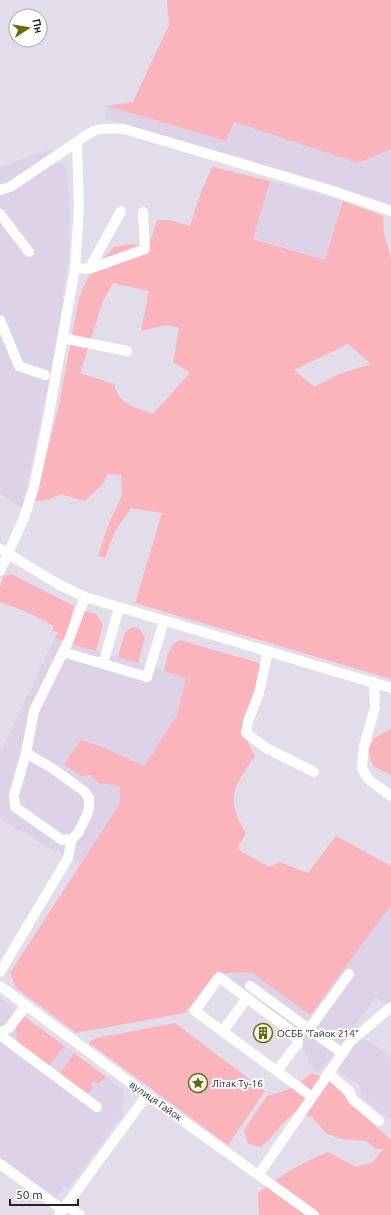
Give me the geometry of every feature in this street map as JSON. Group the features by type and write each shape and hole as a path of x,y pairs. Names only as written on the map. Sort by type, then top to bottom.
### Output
{"street":[{"path":"0,190 10,187 86,134 100,128 124,130 330,190 391,211"},
{"path":"0,571 4,551 24,518 34,487 75,268 79,207 76,142"},
{"path":"89,269 121,211"},
{"path":"75,268 89,269 145,249 143,212"},
{"path":"0,214 28,252"},
{"path":"0,320 19,366 45,375"},
{"path":"62,338 127,351"},
{"path":"4,551 53,581 85,597 391,688"},
{"path":"72,839 62,840 15,808 14,795 26,753 34,711 64,652 85,597"},
{"path":"103,664 119,608"},
{"path":"64,652 147,677 164,621"},
{"path":"268,651 259,693 248,721 246,733 266,748 314,772"},
{"path":"374,682 375,707 364,746 362,768 368,779 391,796"},
{"path":"0,972 68,858 72,839 78,833 89,808 89,798 84,791 52,768 26,753"},
{"path":"309,1029 350,974"},
{"path":"277,1071 298,1043 295,1034 220,977 195,1011 312,1097"},
{"name":"вулиця Гайок","path":"0,986 147,1095 259,1174 314,1215"},
{"path":"250,986 342,1053"},
{"path":"223,1031 247,998"},
{"path":"26,1005 9,1028 0,1034 97,1106"},
{"path":"259,1174 351,1041 391,1007"},
{"path":"380,1017 391,1019"},
{"path":"328,1073 349,1091 353,1100 379,1122"},
{"path":"63,1210 147,1095"},
{"path":"0,1164 63,1210 80,1215"}],"shaded area":[{"path":"167,0 391,0 391,149 358,163 234,122 226,141 107,106 133,102 169,25"},
{"path":"107,106 226,141 234,122 358,163 391,149 391,205 105,119"},
{"path":"52,149 60,163 66,163 70,210 69,254 61,312 47,391 22,508 0,494 0,167"},
{"path":"212,167 270,181 253,239 325,260 343,201 383,216 384,233 391,259 391,679 135,603 162,513 131,508 115,531 105,558 98,556 108,526 122,495 121,475 108,474 103,484 85,501 61,494 48,500 35,501 59,405 79,298 90,273 114,247 131,244 146,246 152,237 157,220 169,220 190,226 201,192","holes":["113,283 149,291 141,331 167,325 179,328 173,362 190,373 153,414 134,407 124,401 116,391 114,384 80,373 103,301","348,344 371,364 339,374 314,387 294,370"]},
{"path":"270,181 343,201 325,260 253,238"},
{"path":"11,574 74,606 65,641 55,638 58,633 52,630 54,626 27,612 0,602 0,586 4,576"},
{"path":"85,611 96,614 103,625 96,651 72,644 80,619"},
{"path":"133,627 140,629 145,638 138,663 118,657 125,632"},
{"path":"55,638 187,678 177,715 79,865 0,819 0,748 2,749"},
{"path":"180,640 259,663 261,669 247,717 240,733 247,740 255,756 242,776 234,793 235,811 246,833 237,849 269,867 279,862 308,873 336,836 391,866 391,905 310,1015 251,972 215,974 185,1013 76,1033 16,988 10,973 120,803 120,786 99,783 90,775 81,776 64,764 81,740 105,748 144,766 177,715 186,678 164,671 170,649"},
{"path":"391,729 391,775 373,766 368,751 374,738"},
{"path":"336,836 391,866 391,1008 376,997 319,1073 310,1066 296,1028 229,978"},
{"path":"0,998 124,1090 123,1114 68,1189 64,1186 55,1198 0,1157"},
{"path":"25,1017 64,1046 49,1066 25,1047 17,1043 16,1027"},
{"path":"175,1023 265,1091 228,1145 89,1043 92,1040 102,1037"},
{"path":"362,1037 391,1057 391,1120 362,1098 359,1085 335,1069 348,1050"},
{"path":"74,1053 106,1077 98,1084 94,1081 90,1085 93,1088 88,1093 84,1093 61,1076 60,1073"},
{"path":"311,1073 328,1079 355,1107 391,1140 391,1215 259,1215 258,1193 300,1165 328,1152 356,1167 373,1162 383,1149 376,1149 366,1141 342,1139 327,1134 312,1117 295,1112 261,1147 248,1144 244,1130 267,1096 291,1088"}],"place":[{"name":"ОСББ \"Гайок 214\"","path":"263,1033"},
{"name":"Літак Ту-16","path":"198,1083"}]}
